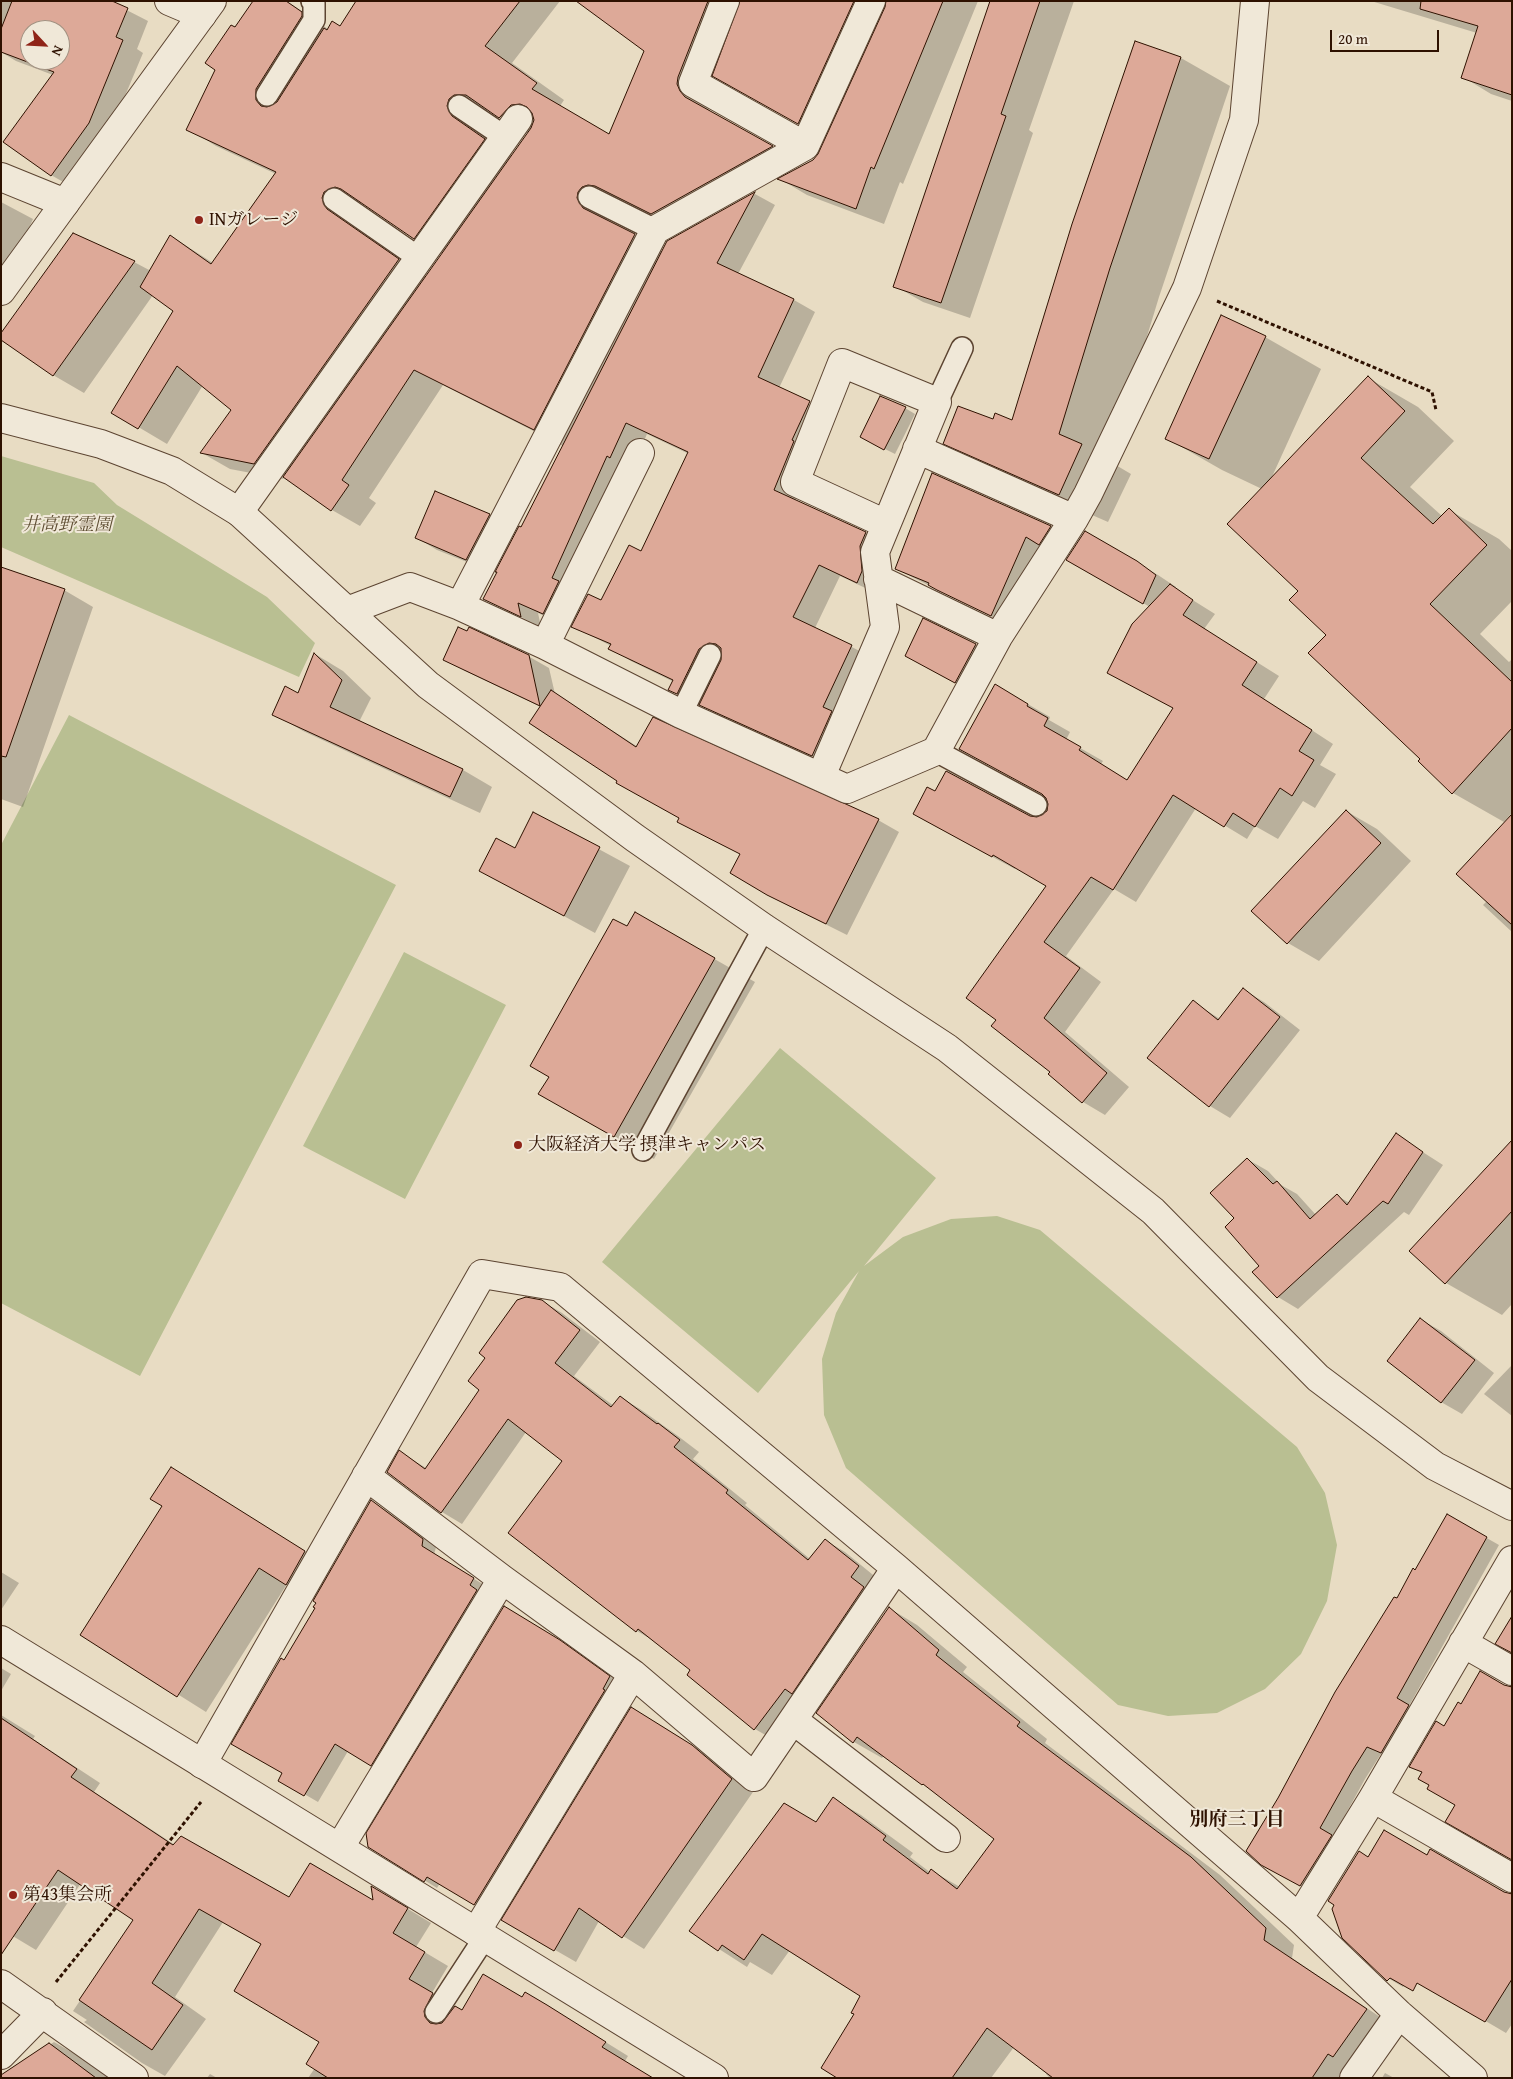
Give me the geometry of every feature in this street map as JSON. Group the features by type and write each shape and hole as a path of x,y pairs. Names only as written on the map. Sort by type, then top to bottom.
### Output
{"street":[{"path":"1,290 207,8 169,1"},
{"path":"725,1 693,83 805,146"},
{"path":"460,606 655,230 805,146 871,1"},
{"path":"346,611 410,587 460,606 544,645 681,714 847,789 936,750 998,637 1074,519 1187,288 1244,120 1255,1"},
{"path":"238,512 512,128"},
{"path":"1,178 65,203"},
{"path":"821,776 885,627 875,552 937,402 842,363 795,482 886,524"},
{"path":"1,418 101,444 172,471 238,512 428,685 635,838 764,928 947,1048 1153,1211 1318,1378 1435,1466 1512,1506"},
{"path":"917,449 1074,519"},
{"path":"544,645 640,453"},
{"path":"878,579 998,637"},
{"path":"211,1770 366,1476 482,1274 560,1287 896,1568 1300,1918 1399,2014 1473,2078"},
{"path":"366,1476 502,1579 633,1674 754,1777 896,1568"},
{"path":"1300,1918 1373,1798 1512,1560"},
{"path":"340,1847 502,1579"},
{"path":"1,1640 714,2078"},
{"path":"1463,1643 1512,1671"},
{"path":"481,1934 633,1674"},
{"path":"793,1720 946,1838"},
{"path":"1373,1798 1512,1878"},
{"path":"1,1984 134,2078"},
{"path":"1,2055 40,2010"},
{"path":"1354,2078 1399,2014"}],"lane":[{"path":"267,95 314,20 314,3 312,1"},
{"path":"459,106 512,128"},
{"path":"589,198 655,230"},
{"path":"334,199 420,258"},
{"path":"937,402 962,348"},
{"path":"681,714 710,655"},
{"path":"936,750 1036,806"},
{"path":"643,1150 764,928"},
{"path":"436,2012 481,1934"}],"path":[{"path":"1187,288 1432,392 1436,410"},
{"path":"40,2010 211,1770"}],"green space":[{"name":"井高野霊園","path":"1,456 94,483 117,505 267,597 315,643 299,677 1,547"},
{"path":"69,715 396,885 140,1376 1,1303 1,845"},
{"path":"404,952 506,1005 405,1199 303,1146"},
{"path":"780,1048 936,1178 864,1266 903,1237 951,1219 997,1216 1040,1230 1297,1447 1325,1493 1337,1545 1327,1601 1301,1654 1265,1689 1217,1713 1168,1716 1118,1705 846,1468 824,1415 822,1359 836,1313 859,1271 758,1393 602,1262"}],"building":[{"path":"12,1 112,1 128,8 116,37 123,40 89,123 51,176 3,142 54,72 49,70 70,70 70,20 20,20 20,59 1,52 1,29"},
{"path":"253,1 286,1 302,12 302,16 256,89 256,100 261,106 267,107 277,102 324,28 327,30 332,21 340,26 356,1 520,1 485,46 537,83 532,89 609,134 644,51 576,1 708,1 678,77 677,84 680,91 685,97 773,146 651,214 595,186 588,185 582,187 578,192 577,198 583,208 635,234 534,430 414,370 342,480 349,485 331,511 283,477 531,128 534,120 532,113 527,107 520,104 511,105 499,118 466,95 454,95 449,99 447,106 452,116 485,139 414,239 341,189 335,187 324,192 322,198 327,209 399,259 254,464 200,453 231,410 177,366 138,429 111,413 173,311 140,287 170,235 211,264 276,172 186,130 215,70 205,63 231,25 235,27"},
{"path":"740,1 854,1 798,124 712,76"},
{"path":"886,1 943,1 874,169 871,167 856,209 777,179 813,160 818,154 885,7"},
{"path":"990,1 1040,1 1001,114 1006,116 941,303 893,287"},
{"path":"1421,1 1512,1 1512,95 1461,78 1478,26 1420,9"},
{"path":"1135,41 1181,57 1110,268 1059,434 1082,444 1059,495 943,444 958,406 993,419 995,413 1012,420 1072,224"},
{"path":"755,192 717,263 794,299 758,377 810,401 792,440 794,441 774,490 866,532 860,546 862,571 857,583 819,565 793,617 852,645 823,707 832,711 812,756 699,705 721,660 721,648 716,644 709,643 699,649 677,694 668,690 673,680 608,649 611,644 571,627 588,594 601,600 629,545 641,551 688,452 626,423 610,458 607,456 552,578 559,581 543,614 518,603 521,617 483,599 497,572 495,572 519,526 521,527 667,241"},
{"path":"73,233 135,261 53,376 1,340 1,333"},
{"path":"1221,315 1266,336 1209,459 1165,439"},
{"path":"1368,376 1405,411 1361,458 1433,524 1449,508 1487,545 1430,604 1512,682 1512,728 1452,794 1418,761 1420,759 1308,653 1326,635 1289,600 1298,591 1227,524"},
{"path":"880,396 906,407 884,450 860,437"},
{"path":"932,473 1051,526 1039,545 1026,537 991,616 937,590 928,585 929,583 895,569"},
{"path":"435,491 490,514 466,560 415,538"},
{"path":"1085,531 1137,561 1156,575 1143,604 1066,560"},
{"path":"1,567 65,589 6,757 1,756"},
{"path":"1170,584 1193,600 1183,615 1257,662 1242,685 1312,730 1299,751 1314,760 1292,796 1280,788 1255,827 1233,813 1224,827 1173,795 1113,890 1091,877 1044,942 1080,968 1044,1018 1107,1073 1082,1103 1048,1074 1050,1072 991,1026 996,1020 966,998 1046,886 993,855 992,857 913,814 927,787 935,791 946,771 1030,816 1037,817 1047,811 1048,804 1042,794 959,749 995,684 1048,718 1044,726 1081,747 1079,750 1127,780 1173,708 1107,673 1132,624"},
{"path":"923,618 976,644 955,683 905,656"},
{"path":"458,627 467,631 469,627 529,655 540,706 443,660"},
{"path":"314,653 342,680 330,707 463,769 450,797 272,715 285,686 298,693"},
{"path":"551,690 636,747 653,717 879,819 826,924 767,895 730,873 740,854 677,822 679,818 616,783 617,781 529,723"},
{"path":"1346,810 1381,843 1287,944 1251,911"},
{"path":"533,812 600,847 564,916 479,871 496,838 515,848"},
{"path":"1512,814 1512,925 1456,874"},
{"path":"635,912 715,958 614,1137 538,1094 549,1077 530,1066 613,919 627,926"},
{"path":"1243,988 1280,1017 1209,1107 1147,1058 1193,1000 1218,1020"},
{"path":"1396,1133 1423,1152 1388,1204 1383,1201 1277,1298 1252,1272 1259,1266 1225,1227 1234,1218 1210,1193 1247,1158 1273,1184 1277,1181 1310,1219 1337,1194 1347,1205"},
{"path":"1512,1140 1512,1211 1445,1284 1409,1251"},
{"path":"526,1297 542,1300 580,1330 555,1363 611,1407 620,1396 680,1440 674,1447 728,1490 726,1493 808,1560 825,1539 859,1566 851,1577 864,1587 792,1694 785,1689 754,1730 687,1675 690,1670 638,1629 636,1632 508,1533 562,1461 508,1419 441,1513 387,1472 399,1450 425,1469 479,1390 468,1381 485,1358 479,1353 517,1300"},
{"path":"1420,1318 1475,1360 1441,1403 1387,1361"},
{"path":"171,1467 305,1551 286,1585 259,1568 177,1697 80,1635 162,1506 150,1499"},
{"path":"371,1500 423,1539 422,1546 474,1578 470,1585 477,1590 371,1766 335,1744 304,1796 278,1781 282,1773 231,1744 281,1658 284,1660 315,1608 313,1607 316,1603 313,1601"},
{"path":"1447,1514 1487,1537 1397,1698 1409,1705 1381,1753 1367,1747 1352,1771 1320,1828 1332,1835 1300,1886 1261,1865 1246,1851 1278,1798 1335,1692 1394,1597 1397,1598 1413,1568 1415,1570"},
{"path":"504,1606 560,1640 610,1676 603,1689 605,1690 474,1905 427,1877 424,1882 368,1847 366,1833"},
{"path":"889,1607 939,1650 936,1655 1020,1722 1017,1726 1191,1857 1266,1928 1264,1940 1367,2009 1333,2057 1328,2054 1312,2078 1053,2078 987,2028 952,2078 837,2078 821,2068 854,2014 851,2013 860,1996 762,1934 744,1960 722,1945 718,1951 689,1931 784,1803 816,1822 833,1797 886,1836 883,1840 928,1874 931,1869 957,1889 994,1839 923,1784 857,1737 853,1743 816,1713"},
{"path":"1512,1616 1512,1653 1495,1644"},
{"path":"1480,1671 1504,1685 1512,1687 1512,1860 1445,1822 1455,1805 1427,1789 1429,1785 1418,1779 1422,1772 1409,1767 1436,1721 1444,1726 1458,1702 1461,1704"},
{"path":"631,1707 692,1745 732,1779 622,1938 579,1908 554,1951 501,1920"},
{"path":"1,1718 77,1769 71,1777 173,1845 181,1836 289,1897 310,1863 373,1900 371,1886 408,1908 393,1933 425,1952 409,1979 433,1993 424,2011 425,2017 430,2023 442,2023 455,2006 462,2010 483,1974 522,1997 525,1992 547,2005 606,2042 602,2047 653,2078 328,2078 306,2064 319,2042 234,1991 261,1944 199,1909 152,1983 183,2005 152,2050 79,2000 133,1920 58,1870 1,1955"},
{"path":"1384,1830 1427,1855 1430,1849 1504,1892 1512,1894 1512,1979 1485,2022 1417,1983 1413,1991 1390,1978 1387,1981 1342,1938 1332,1909 1334,1905 1328,1901 1359,1851 1368,1857"},
{"path":"49,2043 96,2078 1,2078 1,2075"}],"place":[{"name":"INガレージ","path":"199,220"},
{"name":"大阪経済大学 摂津キャンパス","path":"518,1145"},
{"name":"第43集会所","path":"13,1895"}],"district":[{"name":"別府三丁目","path":"1237,1820"}]}
